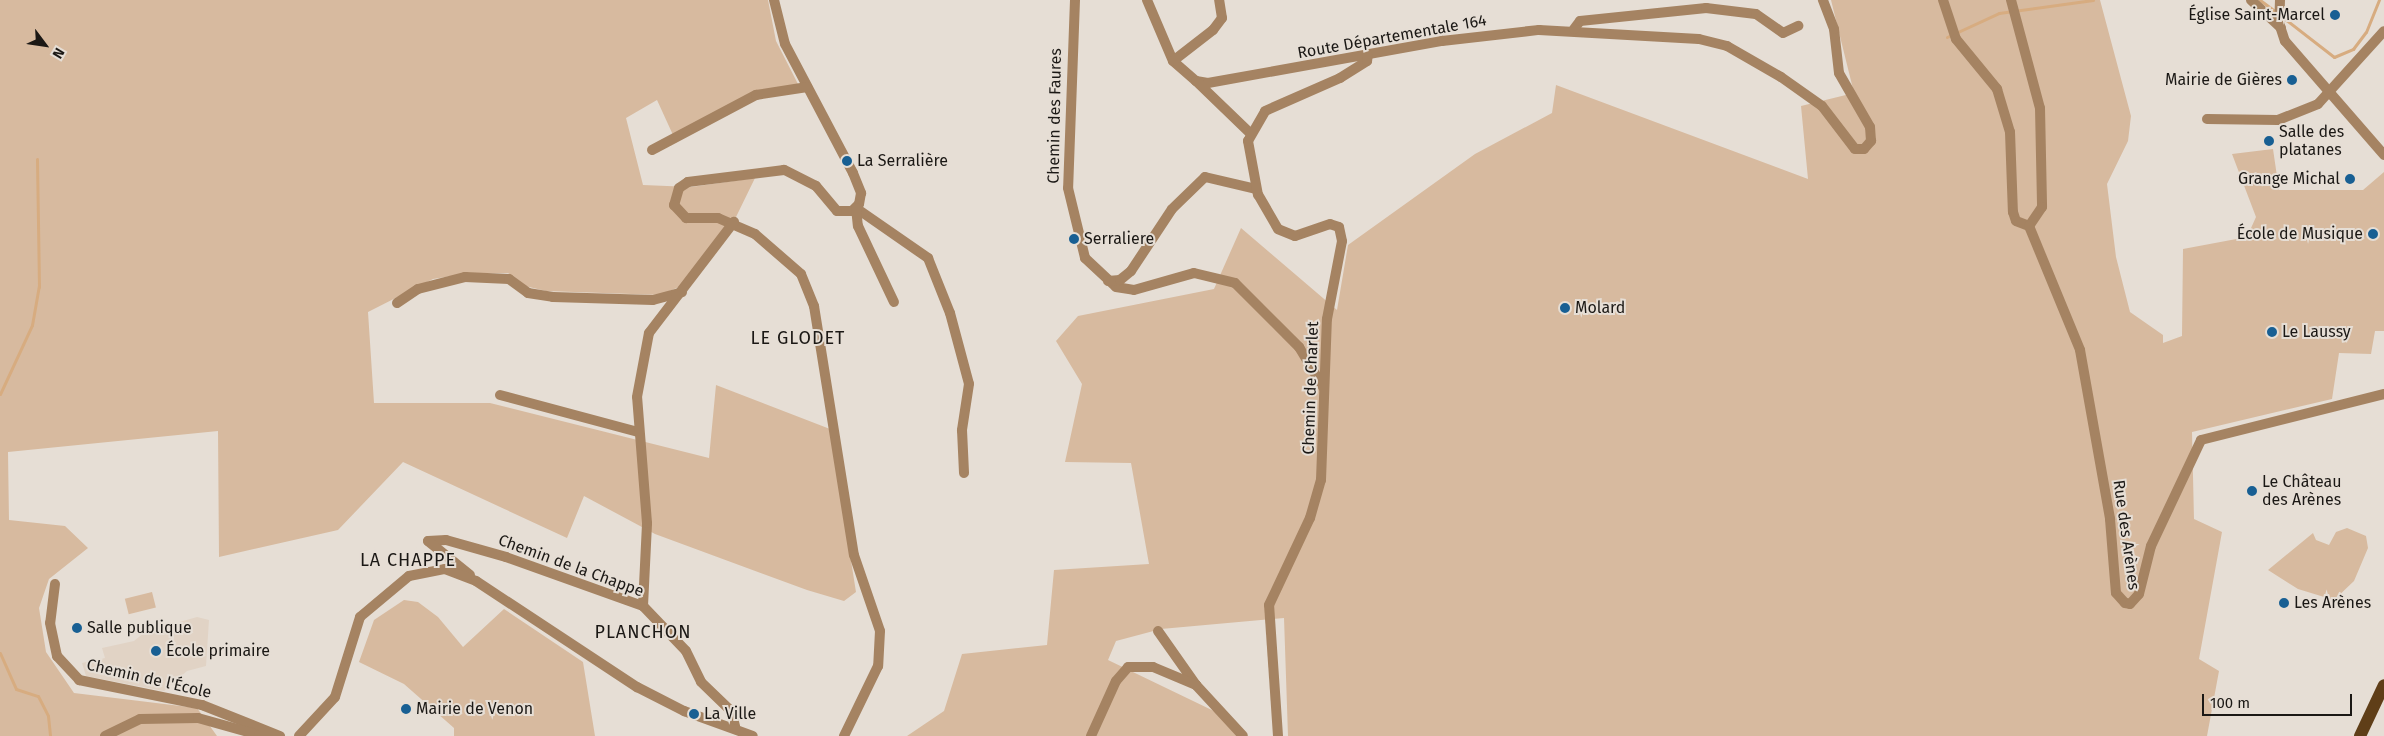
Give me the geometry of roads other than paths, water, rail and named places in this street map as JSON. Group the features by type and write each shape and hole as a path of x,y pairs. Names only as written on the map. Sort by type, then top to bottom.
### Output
{"main road":[{"path":"2360,736 2384,686"}],"street":[{"path":"774,0 785,44 853,173 861,193 856,208 858,226 894,302"},
{"name":"Chemin des Faures","path":"1075,0 1068,188 1085,258 1108,281"},
{"path":"1146,0 1173,61 1249,132 1265,110 1340,78 1367,61 1368,55"},
{"path":"1173,61 1213,30 1222,18 1219,0"},
{"name":"Route Départementale 164","path":"1196,81 1225,83 1473,36 1574,29 1699,39 1727,46 1822,106 1855,149 1864,149 1871,141 1864,114 1839,73 1834,29 1824,0"},
{"path":"1943,0 1956,39 1997,89 2010,132 2013,212 2016,221 2029,226 2042,208 2040,108 2011,7"},
{"path":"2251,0 2280,25"},
{"path":"2281,3 2280,25 2285,40 2384,155"},
{"path":"1574,29 1580,21 1706,8 1756,14 1782,33 1798,26"},
{"path":"2207,119 2285,119 2332,95 2384,30"},
{"path":"652,150 756,95 807,87"},
{"name":"Chemin de Charlet","path":"1249,132 1256,189 1268,217 1287,235 1330,224 1338,227 1342,241 1327,319 1325,447 1314,506 1268,605 1278,736"},
{"path":"844,736 878,666 880,630 854,555 819,330 801,274 734,222 679,213 674,205 679,188 695,181 784,170 801,174 816,186 837,211 856,208 928,258 950,313 969,384 962,430 964,473"},
{"path":"1108,281 1120,280 1131,271 1172,209 1205,177 1256,189"},
{"path":"643,606 647,523 638,432 638,397 649,333 666,307 685,291 734,222"},
{"name":"Rue des Arènes","path":"2029,226 2080,350 2110,519 2116,592 2125,603 2130,604 2138,594 2151,546 2201,440 2384,394"},
{"path":"1108,281 1134,290 1194,272 1235,283 1299,347 1325,388"},
{"path":"397,303 418,289 465,277 509,279 528,293 553,297 653,300 685,291"},
{"path":"500,395 638,432"},
{"name":"Chemin de la Chappe","path":"476,581 428,541 446,540 506,557 643,606 686,651 701,682 731,711 735,726"},
{"path":"299,736 335,697 360,617 382,595 423,570 445,569 476,581 637,687 684,711 735,726 753,736"},
{"name":"Chemin de l'École","path":"55,584 50,623 57,656 79,680 202,705 280,735"},
{"path":"1158,631 1196,685 1243,736"},
{"path":"1091,736 1116,681 1128,667 1144,664 1196,685"},
{"path":"105,736 140,719 198,718 259,735 280,735"}],"waterway":[{"path":"1947,37 1999,13 2093,0"},
{"path":"2260,0 2276,12"},
{"path":"2281,16 2334,57 2353,49 2366,32 2379,0"},
{"path":"0,394 32,325 39,287 37,159"},
{"path":"0,653 16,689 38,696 48,716 50,736"}],"place":[{"name":"Église Saint-Marcel","path":"2335,15"},
{"name":"Mairie de Gières","path":"2292,80"},
{"name":"Salle des platanes","path":"2269,141"},
{"name":"La Serralière","path":"847,161"},
{"name":"Grange Michal","path":"2350,179"},
{"name":"École de Musique","path":"2373,234"},
{"name":"Serraliere","path":"1074,239"},
{"name":"Molard","path":"1565,308"},
{"name":"Le Laussy","path":"2272,332"},
{"name":"Le Château des Arènes","path":"2252,491"},
{"name":"Les Arènes","path":"2284,603"},
{"name":"Salle publique","path":"77,628"},
{"name":"École primaire","path":"156,651"},
{"name":"Mairie de Venon","path":"406,709"},
{"name":"La Ville","path":"694,714"}],"district":[{"name":"LE GLODET","path":"798,338"},
{"name":"LA CHAPPE","path":"408,560"},
{"name":"PLANCHON","path":"643,632"}]}
